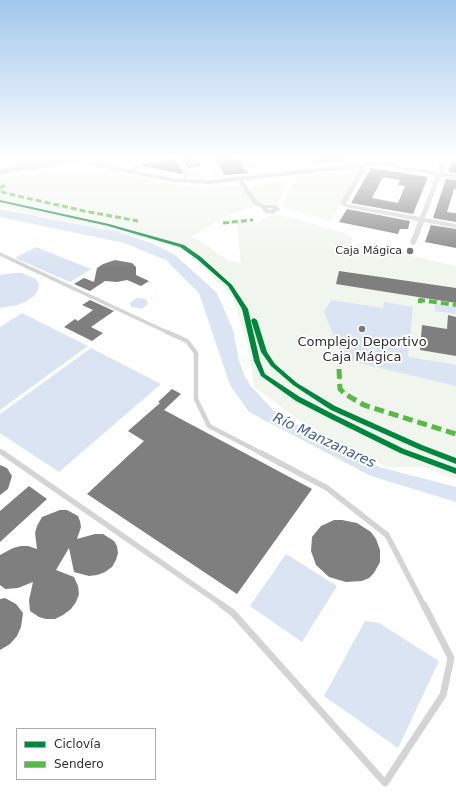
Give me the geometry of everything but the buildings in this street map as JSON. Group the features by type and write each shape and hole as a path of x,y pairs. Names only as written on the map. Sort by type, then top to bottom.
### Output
{"street":[{"path":"250,194 256,202 264,207"},
{"path":"348,194 343,203 345,205 456,226"},
{"path":"412,243 432,194"}],"lane":[{"path":"0,254 187,341 196,353 196,399 209,426 327,488 388,534 451,658 443,695 385,783 233,613 0,451"}],"shaded area":[{"name":"Complejo Deportivo Caja Mágica","path":"0,194 282,194 278,204 267,204 229,214 191,237 199,240 227,260 240,263 241,266 237,224 260,223 263,218 273,215 281,215 345,233 353,240 350,244 377,248 456,266 456,479 423,467 386,467 305,424 254,387 248,346 233,298 209,272 182,249 126,234 0,207"},
{"path":"287,194 346,194 331,221 283,208"}],"water":[{"path":"0,209 118,232 152,243 175,255 217,293 233,330 239,361 253,399 258,405 379,467 456,487 456,502 371,476 249,412 230,385 199,293 166,260 124,243 0,217"},
{"path":"36,247 91,269 70,282 15,258"},
{"path":"22,273 36,279 39,284 38,290 34,296 27,301 17,305 0,308 0,275"},
{"path":"137,298 146,299 148,304 142,309 131,307 130,302"},
{"path":"331,300 383,308 384,302 413,307 408,357 456,365 456,386 343,359 324,312"},
{"path":"435,304 456,307 456,314 435,311"},
{"path":"22,313 88,346 0,410 0,327"},
{"path":"91,348 161,384 59,472 0,433 0,414"},
{"path":"286,554 337,586 302,642 250,606"},
{"path":"365,621 379,623 439,661 398,748 324,696"}],"waterway":[{"name":"Río Manzanares","path":"241,382 243,387 267,414 275,418"}],"marked path":[{"path":"10,194 84,211 138,221"},
{"path":"223,223 253,220"},
{"path":"420,303 420,300 456,305"},
{"path":"339,369 340,389 345,394 364,405 456,434"}],"cycle path":[{"path":"0,201 109,225 182,246 199,258 230,285 245,309 257,361 263,375 298,399 333,417 402,451 456,471"},
{"path":"254,320 264,352 273,365 295,384 333,408 420,447 456,461"}],"place":[{"name":"Caja Mágica","path":"410,251"},
{"name":"Complejo Deportivo Caja Mágica","path":"362,329"}]}
